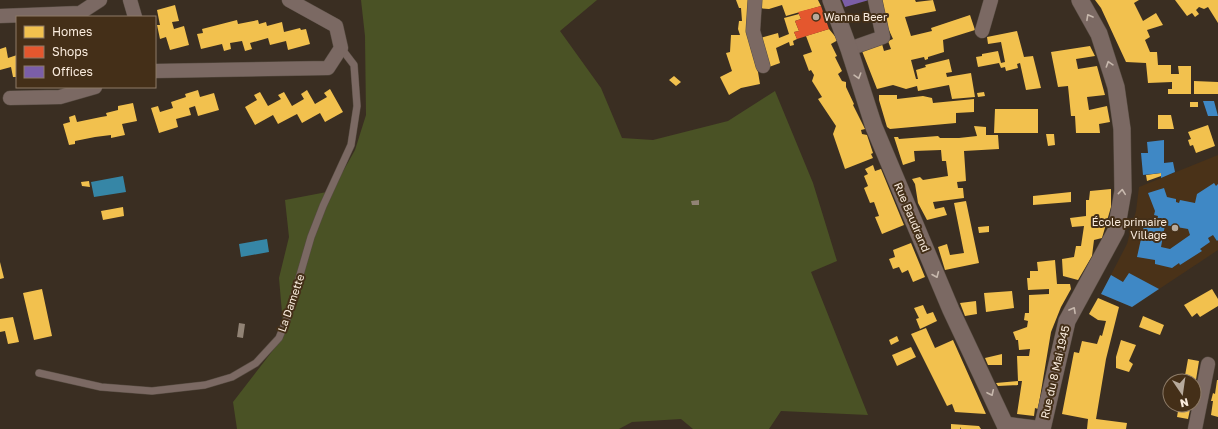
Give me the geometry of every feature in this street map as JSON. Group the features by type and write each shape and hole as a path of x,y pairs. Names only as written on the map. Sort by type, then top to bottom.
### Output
{"street":[{"path":"0,16 80,13 100,0"},
{"path":"130,0 135,16"},
{"name":"La Damette","path":"289,0 336,26 341,48"},
{"path":"755,0 753,31 763,66"},
{"name":"Rue Baudrand","path":"831,0 849,49 874,128 951,310 1006,427"},
{"path":"849,49 883,37 875,0"},
{"path":"982,31 991,0"},
{"name":"Rue du 8 Mai 1945","path":"1042,429 1067,321 1116,231 1123,191 1122,129 1116,87 1099,34 1080,0"},
{"path":"156,72 328,68 341,48"},
{"path":"10,98 60,97 92,88"},
{"path":"1195,429 1208,364"},
{"path":"1006,427 1035,429"}],"lane":[{"name":"La Damette","path":"39,373 101,387 152,392 205,385 232,376 256,363 279,338 323,206 352,145 357,106 354,65 341,48"}],"shaded area":[{"name":"École primaire Village","path":"1218,155 1218,250 1132,307 1101,294 1127,244 1136,211 1139,187"}],"green space":[{"path":"361,0 597,0 560,31 601,88 622,138 653,140 728,121 775,91 813,183 837,261 811,272 868,415 781,411 769,429 693,429 681,419 632,422 619,429 237,429 233,402 284,336 279,278 289,237 285,200 332,191 355,150 366,115 365,36"}],"water":[{"path":"123,176 126,192 94,197 91,182"},
{"path":"267,239 269,252 241,257 239,244"}],"building: Homes":[{"path":"736,0 751,0 751,49 760,84 741,88 729,95 720,77 732,71 726,53 730,52 731,35 740,35 738,29 739,21 742,21 741,8 739,8"},
{"path":"758,0 818,0 821,6 786,16 782,5 769,9 757,8"},
{"path":"882,0 915,0 916,2 933,0 936,11 905,17 911,36 932,31 931,28 970,15 975,30 943,40 944,52 928,57 928,59 925,60 924,57 911,60 916,79 918,79 916,70 926,67 925,65 949,59 952,72 946,73 947,77 971,73 975,97 952,99 949,85 918,91 917,86 906,89 893,85 877,89 862,51 882,44 884,51 891,49 888,41 893,39 888,28"},
{"path":"1095,0 1139,0 1134,3 1143,21 1156,13 1163,25 1147,30 1150,37 1145,40 1150,52 1157,52 1158,65 1171,65 1171,74 1179,74 1178,66 1191,66 1191,94 1168,94 1168,89 1172,89 1172,82 1148,83 1146,63 1126,62 1101,8"},
{"path":"1175,0 1218,0 1218,23 1208,7 1204,9 1199,7 1196,10 1199,14 1195,17 1192,13 1187,16"},
{"path":"175,5 179,21 172,22 174,29 184,26 189,45 170,50 166,37 160,39 157,25 160,25 157,10"},
{"path":"799,14 801,19 795,21 799,31 794,32 797,39 793,41 794,45 790,46 789,42 776,48 780,63 769,67 760,38 778,33 779,38 789,34 784,18"},
{"path":"237,20 238,24 258,20 259,24 266,22 267,26 282,22 284,32 300,28 301,30 306,29 310,44 288,50 286,41 270,45 268,38 250,43 252,49 245,51 242,41 230,43 231,49 224,51 222,44 201,49 197,34 203,33 202,29"},
{"path":"829,29 838,40 831,44 837,56 835,57 842,71 838,74 842,81 846,82 846,87 854,104 853,105 865,129 861,130 862,134 867,135 873,153 871,154 873,158 845,169 833,134 836,126 818,99 822,97 812,81 814,75 811,70 809,71 803,55 812,52 806,36"},
{"path":"1017,31 1024,57 1033,56 1041,88 1026,90 1020,63 1017,64 1018,68 1006,71 1005,67 1001,68 999,63 978,67 976,57 982,56 982,54 998,51 1001,63 1005,62 1001,42 988,44 987,37"},
{"path":"1090,46 1095,56 1076,59 1078,69 1097,66 1105,95 1087,97 1089,110 1107,106 1110,122 1099,124 1100,133 1076,133 1075,116 1071,116 1068,86 1058,87 1051,52"},
{"path":"6,47 8,58 16,55 16,77 13,77 11,67 0,70 0,49"},
{"path":"674,76 681,82 676,86 669,80"},
{"path":"1194,81 1218,82 1218,94 1194,94"},
{"path":"330,89 343,112 325,122 320,113 302,123 297,114 278,124 273,115 255,125 245,107 257,100 254,95 260,92 268,106 281,99 278,95 284,92 292,106 304,99 301,94 307,90 315,104 327,97 324,93"},
{"path":"198,90 200,97 214,93 219,110 198,116 195,106 189,108 191,115 176,119 178,127 159,133 151,108 158,106 160,112 173,108 171,102 186,97 185,94"},
{"path":"984,92 985,96 978,97 977,93"},
{"path":"879,95 897,95 897,99 923,96 932,98 933,103 974,99 974,112 956,113 956,123 890,129 887,127 879,100"},
{"path":"1190,102 1198,102 1198,107 1190,107"},
{"path":"133,103 137,121 122,124 125,135 111,138 111,135 95,137 75,141 75,144 69,145 63,124 70,122 69,117 75,115 77,122 107,116 106,113 118,110 118,106"},
{"path":"995,109 1038,109 1038,133 994,133"},
{"path":"1158,115 1171,115 1174,129 1158,129"},
{"path":"1208,125 1215,146 1196,153 1193,145 1190,146 1188,140 1191,139 1188,132"},
{"path":"974,126 986,127 986,135 998,135 999,149 964,151 966,181 957,182 958,188 963,188 964,198 933,202 935,209 944,207 947,215 927,220 918,203 915,184 912,179 920,177 923,180 948,176 946,161 942,161 941,150 914,151 915,161 903,165 894,137 898,137 899,139 938,136 940,138 959,138 977,136"},
{"path":"1046,134 1054,134 1055,145 1048,146"},
{"path":"873,165 875,171 881,169 904,225 882,234 875,217 879,216 874,202 870,203 864,188 868,186 864,176 868,174 865,169"},
{"path":"1161,173 1161,176 1147,181 1146,175"},
{"path":"89,181 90,187 82,186 81,182"},
{"path":"1111,189 1111,207 1102,238 1094,240 1092,256 1078,280 1063,276 1062,259 1074,257 1076,246 1081,246 1084,226 1072,227 1070,218 1086,216 1086,200 1089,200 1090,191"},
{"path":"1071,192 1071,202 1033,205 1033,196"},
{"path":"966,201 979,263 945,270 938,247 947,244 950,255 964,253 954,203"},
{"path":"123,207 124,216 103,220 101,211"},
{"path":"989,226 989,232 979,233 978,227"},
{"path":"911,243 925,277 913,282 908,270 902,273 899,267 893,269 889,259 895,257 893,250"},
{"path":"1055,260 1057,284 1070,284 1071,289 1061,307 1051,332 1038,409 1035,408 1034,416 1017,414 1022,381 1018,381 1017,356 1029,356 1030,349 1019,350 1018,340 1016,340 1013,332 1027,327 1028,321 1024,320 1025,313 1029,313 1029,295 1049,294 1049,289 1028,290 1027,278 1030,278 1030,271 1038,271 1037,262"},
{"path":"0,262 4,278 0,279"},
{"path":"42,289 52,336 34,340 23,293"},
{"path":"1212,289 1218,299 1218,306 1200,317 1197,313 1192,317 1184,305"},
{"path":"1012,291 1014,308 986,312 984,293"},
{"path":"1098,298 1119,307 1106,359 1096,419 1127,423 1126,429 1087,429 1088,419 1062,414 1074,352 1079,353 1082,341 1097,344 1100,335 1102,336 1106,321 1098,320 1089,314"},
{"path":"976,301 977,314 965,316 960,303"},
{"path":"923,305 927,314 933,312 937,321 920,329 916,319 919,318 914,308"},
{"path":"1143,316 1164,325 1160,335 1139,327"},
{"path":"13,317 19,342 8,344 5,331 0,332 0,319"},
{"path":"926,328 935,348 953,340 986,414 955,412 952,404 947,406 911,334"},
{"path":"897,336 899,341 891,345 889,340"},
{"path":"1121,340 1136,345 1129,361 1133,364 1129,372 1116,368 1116,357"},
{"path":"911,347 916,357 897,366 892,355"},
{"path":"1002,354 1002,365 988,365 985,358"},
{"path":"1188,359 1199,361 1197,373 1185,373"},
{"path":"1217,380 1218,417 1211,415 1213,401 1211,401 1213,393 1215,394"},
{"path":"1018,381 1018,385 998,386 996,383"},
{"path":"1178,413 1189,413 1188,419 1177,417"},
{"path":"951,424 979,426 981,429 961,429 960,427 960,429 951,429"}],"building: Shops":[{"path":"821,6 829,29 797,39 794,32 799,31 795,21 801,19 798,12"}],"building: Offices":[{"path":"842,0 869,0 845,7"}],"building: Schools":[{"path":"1203,101 1214,101 1218,116 1208,116"},
{"path":"1164,140 1164,163 1173,162 1175,172 1161,178 1161,173 1143,175 1141,153 1148,153 1147,142"},
{"path":"1214,183 1216,186 1218,184 1218,240 1217,241 1213,235 1208,238 1210,242 1200,249 1202,251 1180,265 1179,263 1172,268 1155,264 1155,260 1137,257 1145,221 1156,223 1158,216 1154,215 1155,211 1148,193 1164,188 1167,197 1176,199 1176,202 1179,203 1180,200 1195,203 1197,194","holes":["1165,225 1188,229 1190,235 1170,249 1161,247"]},
{"path":"1129,273 1159,289 1132,307 1101,294 1111,275 1123,282"}],"building: Other":[{"path":"699,200 699,205 692,205 691,201"},
{"path":"239,323 245,324 243,338 237,337"}],"place":[{"name":"Wanna Beer","path":"816,17"},
{"name":"École primaire Village","path":"1175,228"}]}
